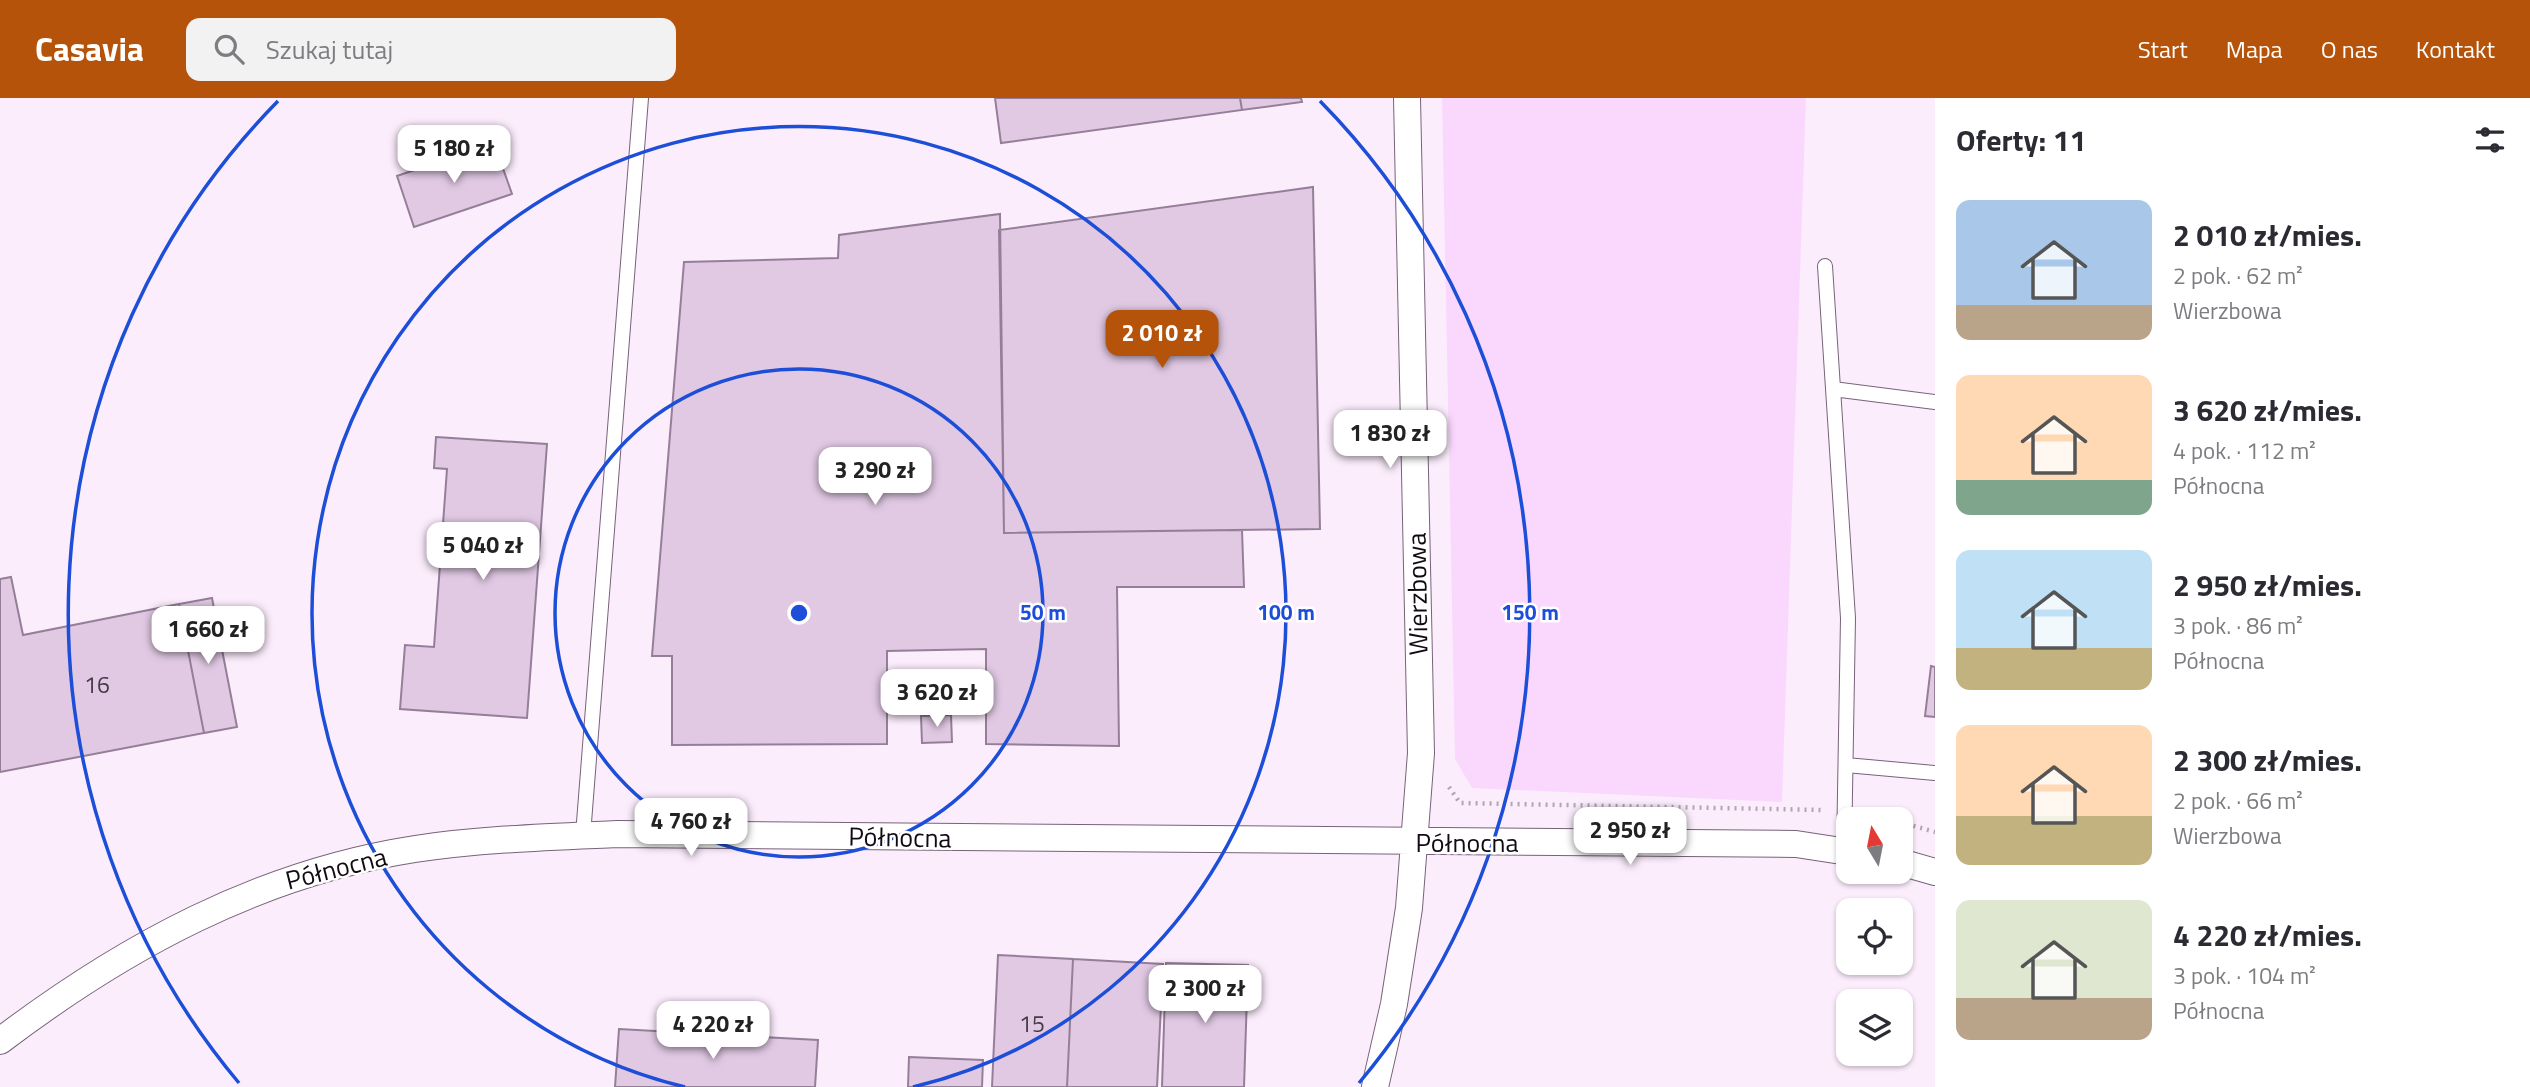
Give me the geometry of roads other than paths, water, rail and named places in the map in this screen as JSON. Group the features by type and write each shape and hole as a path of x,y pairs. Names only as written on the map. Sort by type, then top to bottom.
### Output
{"street":[{"name":"Wierzbowa","path":"1375,1087 1396,990 1415,842 1420,752 1407,98"},
{"name":"Północna","path":"0,1041 48,1004 128,953 191,919 276,883 413,849 494,839 583,835 1796,844 1836,850"},
{"path":"1913,866 1935,872"}],"lane":[{"path":"583,835 641,98"},
{"path":"1825,266 1848,618 1845,807"},
{"path":"1833,389 1935,402"},
{"path":"1846,765 1935,773"}]}
